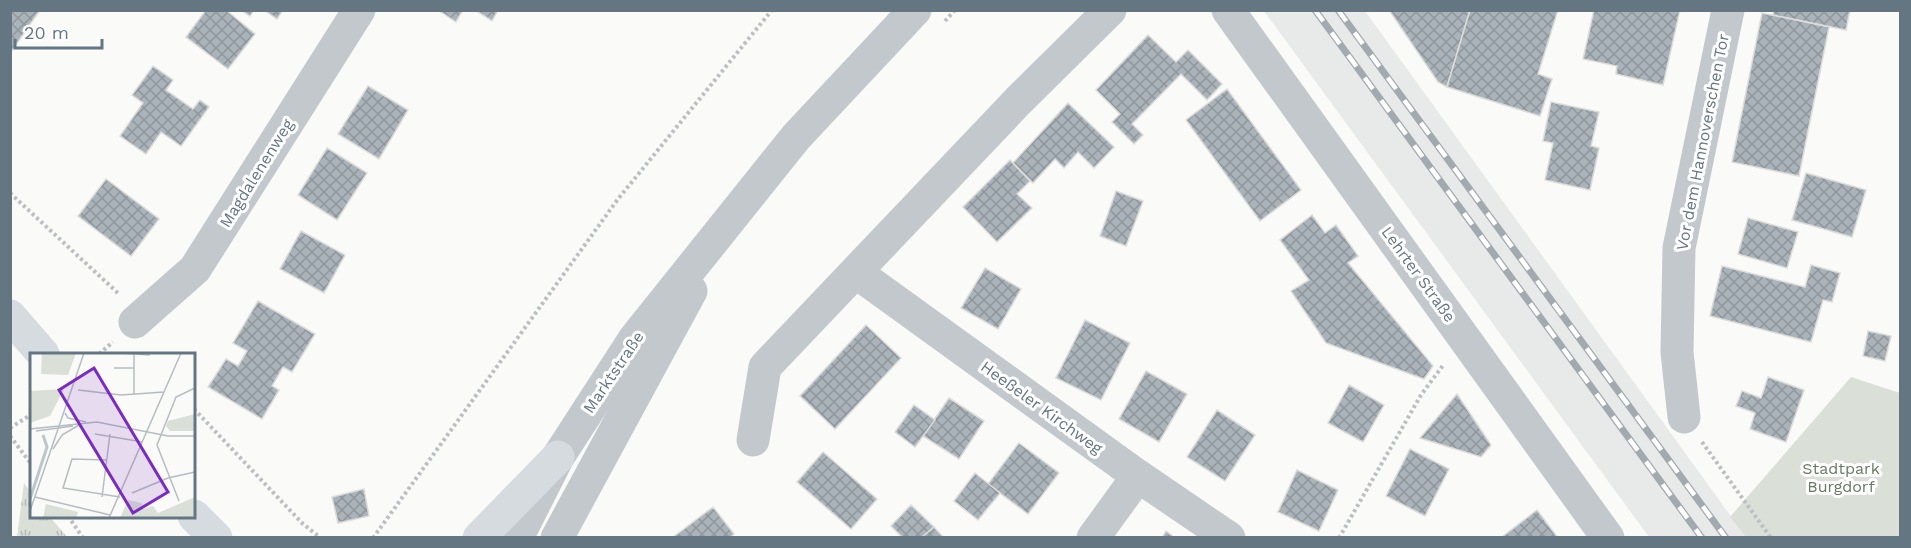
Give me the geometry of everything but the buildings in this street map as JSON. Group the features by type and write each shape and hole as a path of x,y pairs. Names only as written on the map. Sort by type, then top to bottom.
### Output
{"main road":[{"path":"10,316 42,353"},
{"path":"479,537 558,457"},
{"path":"195,517 216,537"},
{"path":"176,518 190,537"}],"street":[{"name":"Magdalenenweg","path":"135,322 195,269 359,10"},
{"name":"Marktstraße","path":"517,537 558,457 635,338 796,137 915,10"},
{"path":"753,440 765,367 857,273 1018,101 1110,10"},
{"name":"Lehrter Straße","path":"1228,10 1608,537"},
{"name":"Vor dem Hannoverschen Tor","path":"1684,417 1677,352 1679,248 1728,10"},
{"name":"Marktstraße","path":"557,537 729,220"},
{"name":"Heeßeler Kirchweg","path":"857,273 1138,476 1229,537"},
{"path":"1093,537 1138,476"}],"path":[{"path":"373,537 618,199 772,10"},
{"path":"10,193 117,290 135,322"},
{"path":"1339,537 1421,395 1464,336"},
{"path":"195,410 303,524 321,537"},
{"path":"10,428 30,415"},
{"path":"1684,417 1771,537"},
{"path":"10,436 30,462"},
{"path":"69,518 83,537"}],"shaded area":[{"path":"1264,11 1365,11 1746,537 1649,537"}],"green space":[{"name":"Stadtpark Burgdorf","path":"1851,377 1900,393 1900,537 1746,537 1730,517"},
{"path":"24,483 30,492 30,518 51,518 67,537 17,537"}],"railway":[{"path":"1315,10 1702,538"},
{"path":"1338,10 1726,538"}]}
